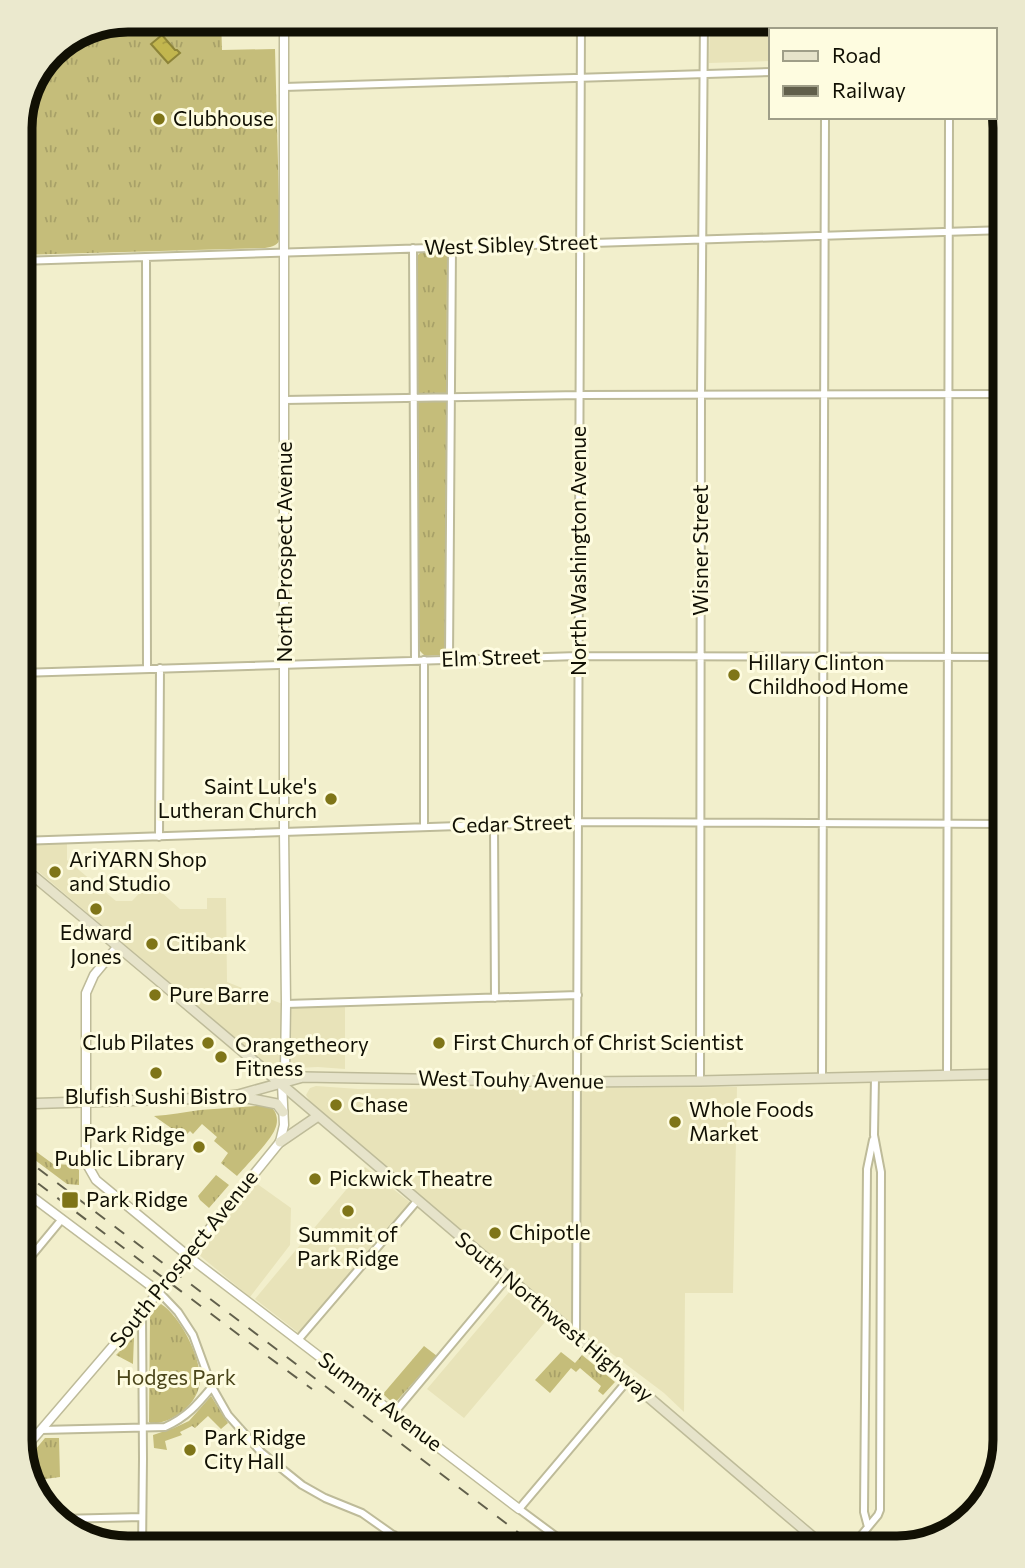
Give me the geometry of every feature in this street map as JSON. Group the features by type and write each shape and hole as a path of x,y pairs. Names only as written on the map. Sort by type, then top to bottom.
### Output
{"main road":[{"name":"South Northwest Highway","path":"31,874 282,1084 812,1536"},
{"name":"West Touhy Avenue","path":"31,1104 213,1098 232,1096 303,1077 578,1082 993,1074"},
{"path":"232,1096 270,1101 277,1104 283,1112"},
{"path":"280,1142 318,1116"}],"street":[{"name":"North Prospect Avenue","path":"282,1084 285,1071 286,1004 284,31"},
{"name":"North Washington Avenue","path":"576,1336 581,32"},
{"name":"Wisner Street","path":"700,1081 704,32"},
{"path":"284,87 769,72"},
{"path":"822,1078 825,119"},
{"path":"947,1075 948,119"},
{"name":"West Sibley Street","path":"32,261 993,230"},
{"path":"449,659 452,247"},
{"path":"413,248 415,660"},
{"path":"146,257 147,669"},
{"path":"285,400 580,395 993,394"},
{"name":"Elm Street","path":"32,673 578,656 993,657"},
{"path":"424,660 424,827"},
{"path":"159,836 160,668"},
{"name":"Cedar Street","path":"31,841 578,822 993,824"},
{"path":"494,825 495,998"},
{"name":"Summit Avenue","path":"118,946 94,975 86,993 86,1157 96,1180 187,1255 555,1536"},
{"path":"286,1004 578,995"},
{"path":"868,1527 864,1512 867,1169 874,1135 875,1077"},
{"path":"280,1142 284,1133 282,1084"},
{"path":"861,1536 880,1510 881,1172 874,1135"},
{"name":"South Prospect Avenue","path":"31,1441 159,1292 280,1142"},
{"path":"31,1196 159,1292 178,1312 193,1335 212,1387 228,1415 261,1451 302,1485 362,1513 394,1535"},
{"path":"298,1340 417,1201"},
{"path":"31,1256 62,1219"},
{"path":"394,1413 508,1278"},
{"path":"142,1312 142,1536"},
{"path":"519,1509 628,1380"},
{"path":"41,1430 165,1427 180,1421 192,1411 212,1387"},
{"path":"72,1519 142,1517"}],"shaded area":[{"path":"710,32 769,32 769,61 709,63"},
{"path":"67,838 67,860 116,901 132,901 150,882 180,909 207,909 207,898 226,898 227,982 280,1003 345,1006 345,1069 269,1067 31,866 31,839"},
{"path":"316,1086 358,1089 737,1087 733,1293 685,1293 684,1412 664,1393 570,1322 312,1105 306,1095 310,1088"},
{"name":"Summit of Park Ridge","path":"365,1167 411,1203 300,1334 255,1299"},
{"path":"256,1183 291,1208 290,1245 250,1297 198,1254"},
{"path":"509,1292 545,1322 464,1418 427,1389"}],"green space":[{"path":"221,31 222,50 275,49 280,238 275,245 265,248 32,255 32,121 41,85 51,69 64,55 80,44 115,32"},
{"path":"443,251 447,255 446,641 440,655 425,656 418,644 417,256 421,252"},
{"path":"268,1105 276,1116 273,1134 237,1176 221,1163 228,1153 214,1141 217,1137 202,1124 193,1134 190,1131 184,1137 154,1116 200,1110"},
{"path":"31,1148 53,1164 74,1165 79,1170 79,1185 67,1184 31,1157"},
{"path":"216,1175 229,1185 209,1208 198,1196"},
{"name":"Hodges Park","path":"161,1304 175,1318 188,1338 197,1360 200,1380 195,1397 184,1410 169,1420 152,1424 149,1422 150,1317"},
{"path":"134,1337 133,1363 133,1364 116,1355"},
{"path":"424,1346 437,1356 394,1404 383,1394"},
{"path":"561,1352 575,1363 582,1355 615,1382 603,1395 598,1391 601,1386 580,1368 576,1372 571,1368 550,1393 535,1380"},
{"path":"211,1396 228,1423 221,1429 208,1416 195,1428 192,1426 180,1432 182,1435 165,1441 167,1450 154,1448 153,1435 189,1421"},
{"path":"45,1438 59,1438 60,1477 45,1479 45,1490 39,1477 32,1453"}],"water":[{"path":"162,35 180,53 168,63 151,44"}],"railway":[{"path":"31,1163 523,1536"},
{"path":"31,1178 312,1389"}],"place":[{"name":"Clubhouse","path":"159,119"},
{"name":"Hillary Clinton Childhood Home","path":"734,675"},
{"name":"Saint Luke's Lutheran Church","path":"331,799"},
{"name":"AriYARN Shop and Studio","path":"55,872"},
{"name":"Edward Jones","path":"96,909"},
{"name":"Citibank","path":"152,944"},
{"name":"Pure Barre","path":"155,995"},
{"name":"Club Pilates","path":"208,1043"},
{"name":"First Church of Christ Scientist","path":"439,1043"},
{"name":"Orangetheory Fitness","path":"221,1057"},
{"name":"Blufish Sushi Bistro","path":"156,1073"},
{"name":"Chase","path":"336,1105"},
{"name":"Whole Foods Market","path":"675,1122"},
{"name":"Park Ridge Public Library","path":"199,1147"},
{"name":"Pickwick Theatre","path":"315,1179"},
{"name":"Park Ridge","path":"70,1200"},
{"name":"Summit of Park Ridge","path":"348,1211"},
{"name":"Chipotle","path":"495,1233"},
{"name":"Park Ridge City Hall","path":"190,1450"}]}
